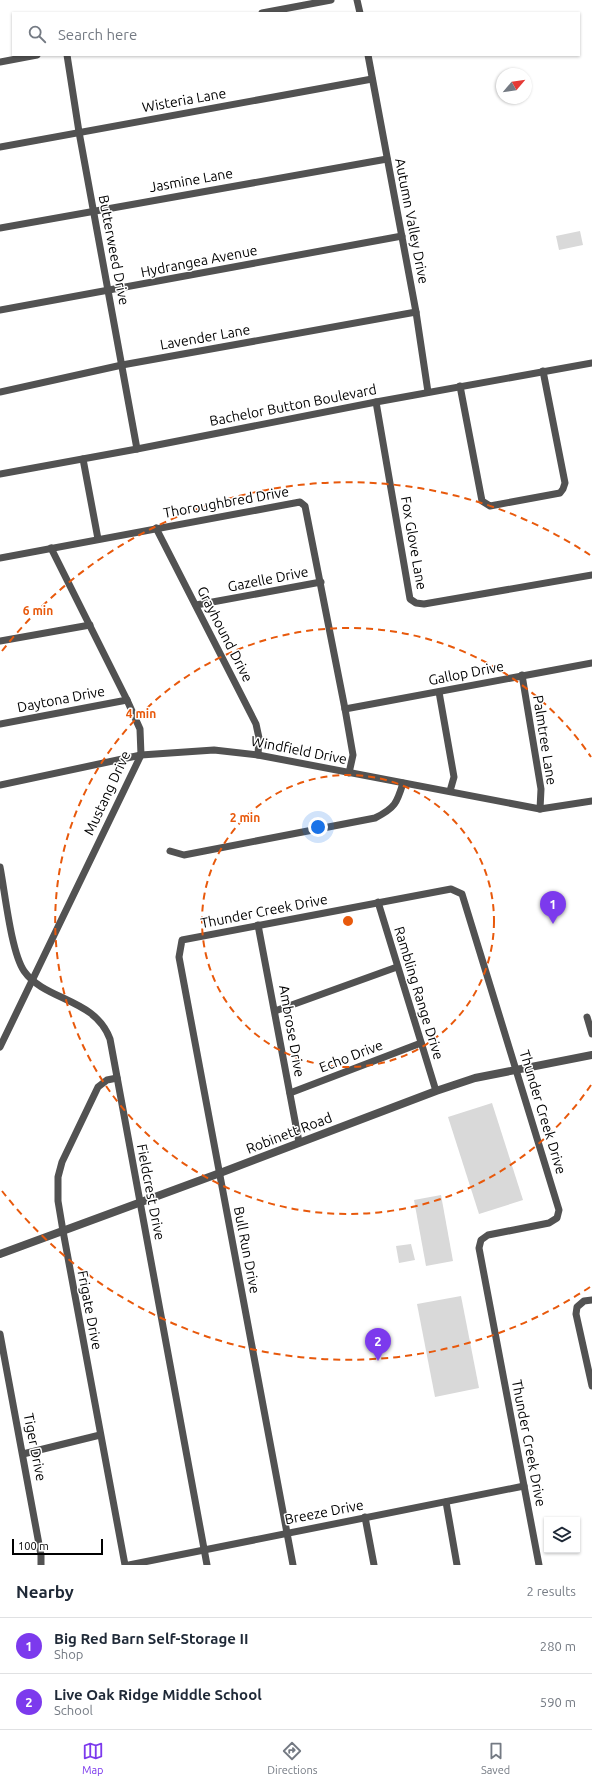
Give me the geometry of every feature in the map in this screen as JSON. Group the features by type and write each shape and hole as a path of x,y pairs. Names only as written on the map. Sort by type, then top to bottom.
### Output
{"street":[{"path":"267,12 331,0"},
{"path":"357,0 360,12"},
{"path":"0,62 32,56"},
{"name":"Butterweed Drive","path":"67,56 79,132 137,449"},
{"name":"Autumn Valley Drive","path":"368,56 416,312 428,392"},
{"name":"Wisteria Lane","path":"0,147 372,79"},
{"name":"Jasmine Lane","path":"0,228 387,159"},
{"name":"Hydrangea Avenue","path":"0,310 402,236"},
{"name":"Lavender Lane","path":"0,392 122,365 416,312"},
{"name":"Bachelor Button Boulevard","path":"0,474 460,386 592,363"},
{"path":"460,386 482,501 490,506 560,493 563,489 565,483 543,371"},
{"name":"Fox Glove Lane","path":"376,402 410,599 416,604 424,604 592,575"},
{"path":"83,459 98,539"},
{"name":"Thoroughbred Drive","path":"0,558 300,502 306,506 346,709 353,755 349,773"},
{"name":"Grayhound Drive","path":"156,528 256,724 259,738 258,755"},
{"name":"Mustang Drive","path":"0,1048 141,756 140,729 51,548"},
{"name":"Gazelle Drive","path":"196,605 321,582"},
{"path":"0,641 90,625"},
{"name":"Gallop Drive","path":"346,709 592,663"},
{"name":"Palmtree Lane","path":"522,675 541,789 540,809"},
{"path":"439,692 454,777 450,791"},
{"name":"Daytona Drive","path":"0,724 127,700"},
{"name":"Windfield Drive","path":"0,785 141,756 214,750 258,755 540,809 592,801"},
{"path":"170,851 184,855 375,818 386,813 397,802 403,783"},
{"name":"Fieldcrest Drive","path":"0,867 16,952 24,971 32,980 88,1011 102,1023 110,1039 207,1565"},
{"name":"Thunder Creek Drive","path":"182,940 450,889 462,894 560,1210 557,1218 549,1223 488,1235 481,1240 478,1248 539,1565"},
{"name":"Rambling Range Drive","path":"378,902 436,1090"},
{"name":"Ambrose Drive","path":"258,925 299,1142"},
{"name":"Bull Run Drive","path":"182,940 179,957 293,1565"},
{"path":"275,1012 398,967"},
{"path":"587,1018 592,1034"},
{"name":"Echo Drive","path":"290,1093 421,1043"},
{"name":"Robinett Road","path":"0,1254 220,1173 436,1090 475,1078 592,1055"},
{"name":"Frigate Drive","path":"117,1078 108,1080 98,1087 62,1162 58,1177 57,1190 63,1231 125,1565"},
{"path":"592,1300 584,1302 577,1307 576,1314 592,1386"},
{"name":"Tiger Drive","path":"0,1334 41,1555 41,1565"},
{"path":"23,1454 100,1435"},
{"name":"Breeze Drive","path":"129,1565 524,1486"},
{"path":"446,1502 457,1565"},
{"path":"366,1517 374,1565"}],"shaded area":[{"path":"580,231 583,245 559,250 556,236"},
{"path":"492,1103 523,1200 479,1214 448,1117"},
{"path":"441,1195 453,1261 426,1266 414,1200"},
{"path":"411,1244 415,1260 399,1263 396,1246"},
{"path":"461,1296 479,1388 435,1397 417,1304"}],"place":[{"name":"Big Red Barn Self-Storage II","path":"553,924"},
{"name":"Live Oak Ridge Middle School","path":"378,1361"}]}
